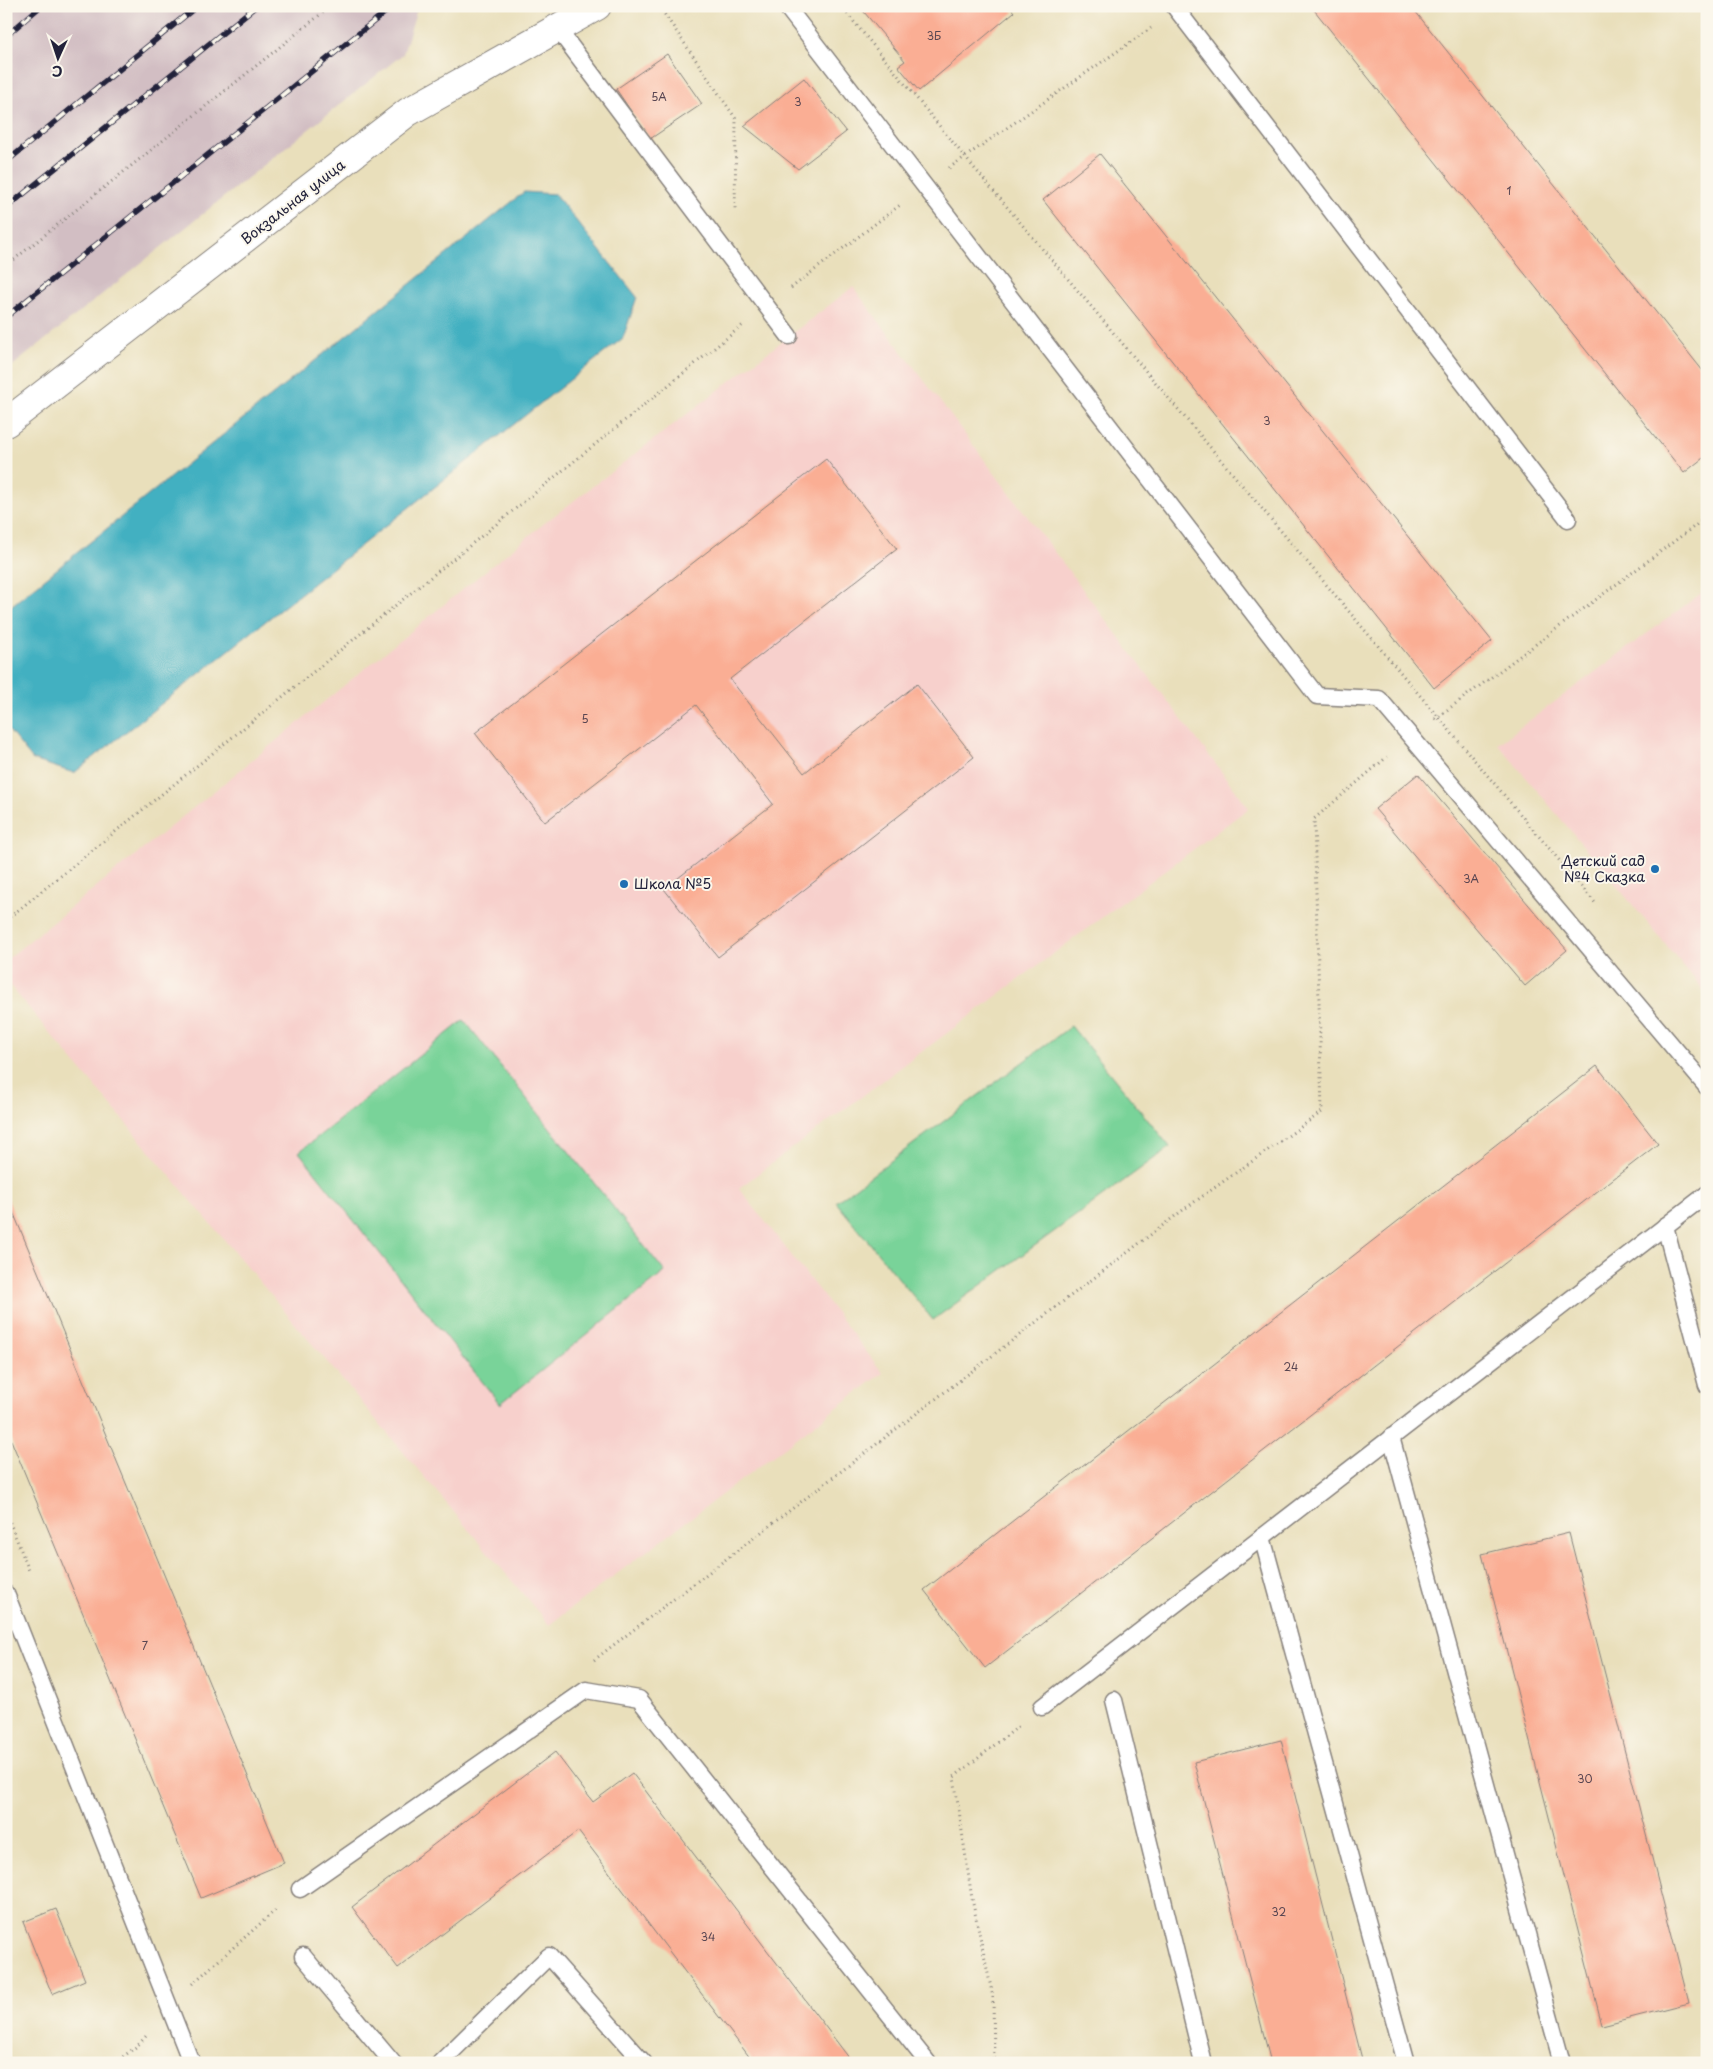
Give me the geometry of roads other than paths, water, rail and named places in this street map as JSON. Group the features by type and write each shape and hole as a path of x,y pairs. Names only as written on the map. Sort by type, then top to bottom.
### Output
{"street":[{"name":"Вокзальная улица","path":"6,424 408,112 597,6"}],"lane":[{"path":"786,6 1317,696 1379,699 1707,1087"},
{"path":"1175,8 1568,519"},
{"path":"557,28 789,336"},
{"path":"1042,1708 1707,1194"},
{"path":"1665,1226 1707,1385"},
{"path":"1391,1438 1562,2063"},
{"path":"1262,1537 1406,2063"},
{"path":"6,1594 170,2008 188,2061"},
{"path":"300,1889 586,1690 639,1699 928,2063"},
{"path":"1114,1700 1203,2063"},
{"path":"303,1956 394,2063"},
{"path":"440,2063 549,1956 644,2063"}],"water":[{"path":"524,192 555,194 637,297 623,338 74,773 33,760 6,727 6,610"}],"railway":[{"path":"6,36 41,6"},
{"path":"6,162 197,6"},
{"path":"6,208 256,6"},
{"path":"6,317 393,6"}],"place":[{"name":"Детский сад №4 Сказка","path":"1655,869"},
{"name":"Школа №5","path":"624,884"}]}
